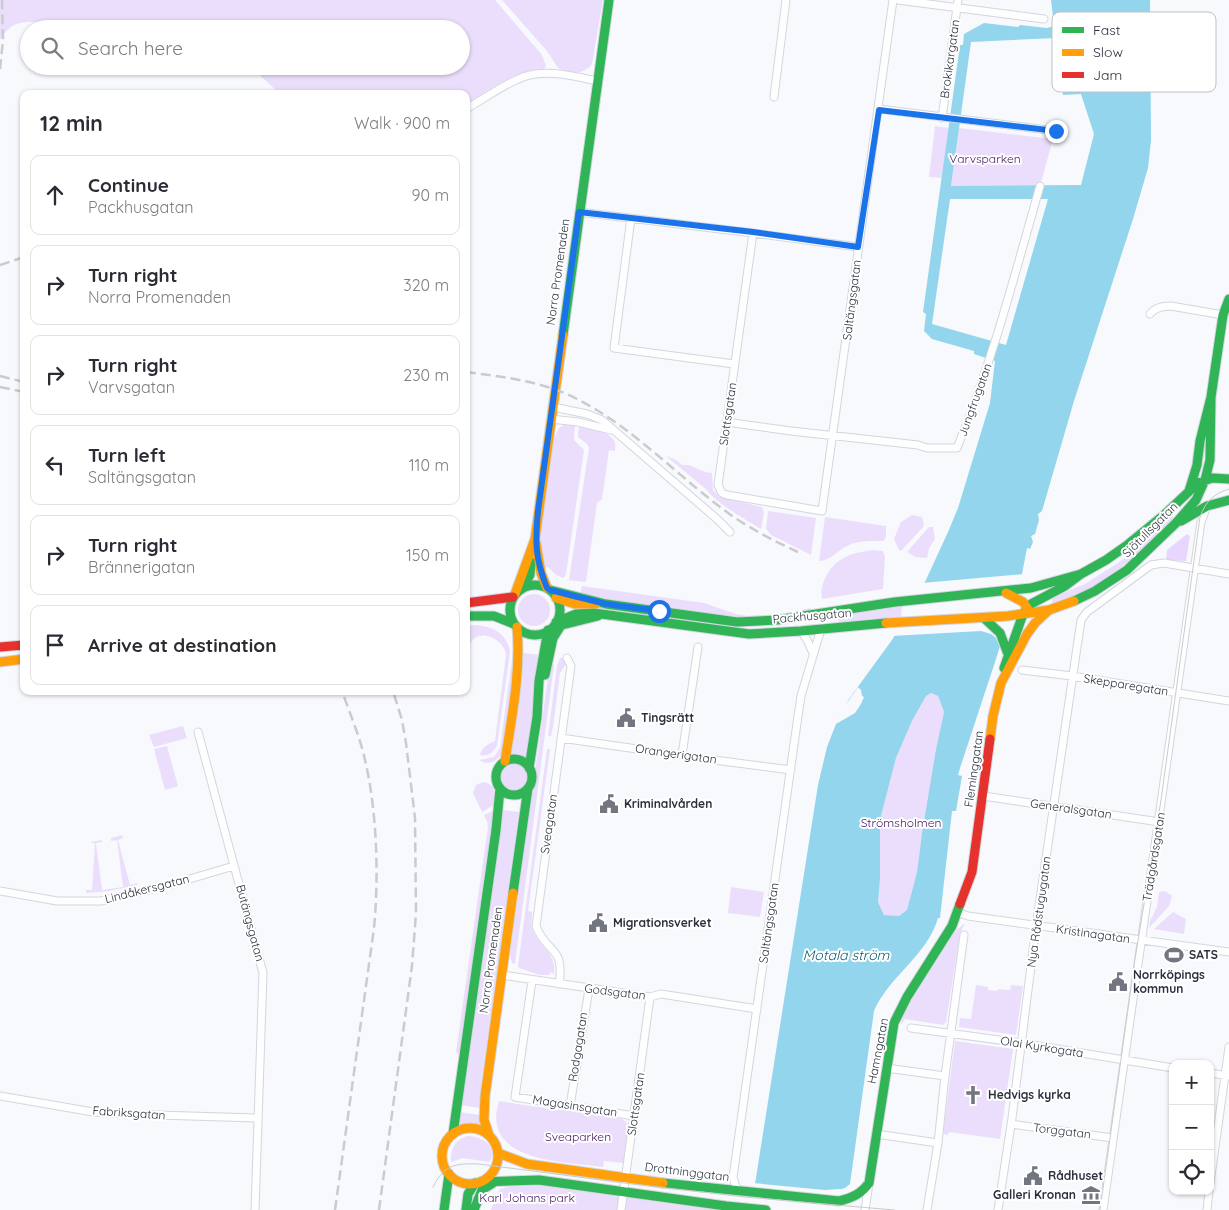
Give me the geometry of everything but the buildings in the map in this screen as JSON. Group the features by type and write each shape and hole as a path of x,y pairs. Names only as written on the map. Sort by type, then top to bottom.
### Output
{"main road":[{"name":"Norra Promenaden","path":"514,595 535,539 609,0"},
{"name":"Sjötullsgatan","path":"1027,612 1036,601 1065,586 1142,534 1188,491 1197,465 1200,441 1211,397 1223,315 1229,299"},
{"name":"Sjötullsgatan","path":"1027,612 1049,610 1095,591 1118,577 1176,523 1196,500 1205,480 1210,460 1211,397"},
{"path":"1188,491 1205,480 1212,478 1229,479"},
{"path":"1176,523 1207,506 1229,500"},
{"name":"Norra Promenaden","path":"535,539 538,561 548,589"},
{"name":"Norra Promenaden","path":"523,587 530,575 531,552"},
{"name":"Sjötullsgatan","path":"1003,592 1018,594 1081,574"},
{"path":"470,602 514,595 523,587 535,585 548,589 556,598 560,608 539,681 537,717 529,768 532,778 524,792 509,795 500,789 496,780 496,773 505,761 518,760 529,768"},
{"name":"Packhusgatan","path":"548,589 606,604 754,623 786,620 913,600 1003,592"},
{"path":"1001,683 1008,654 1027,612 1018,594"},
{"path":"505,761 518,670 519,650 516,626 510,611 514,595"},
{"name":"Packhusgatan","path":"556,598 575,604 606,604"},
{"name":"Fleminggatan","path":"1027,634 1035,623 1049,610"},
{"name":"Fleminggatan","path":"957,912 972,872 993,716 1001,683 1031,624 1027,612"},
{"name":"Packhusgatan","path":"554,627 605,615 749,634 900,622 984,618 1027,612"},
{"path":"470,616 494,616 516,626 524,632 532,634 540,634 554,627"},
{"path":"984,618 996,627 1004,639 1008,654"},
{"path":"0,648 20,646"},
{"path":"0,662 20,660"},
{"name":"Norra Promenaden","path":"489,1135 483,1112 528,788"},
{"name":"Norra Promenaden","path":"453,1134 496,830 500,789"},
{"name":"Hamngatan","path":"869,1183 886,1068 897,1015 906,997 946,936 957,912"},
{"path":"466,1210 468,1194 477,1183 490,1175 498,1159 494,1140 483,1131 467,1128 453,1134 448,1140 443,1154 444,1162 450,1174 460,1181 477,1183 540,1180 623,1193 766,1210"},
{"name":"Drottninggatan","path":"498,1153 527,1164 743,1192 840,1200 855,1198 863,1192 869,1183"},
{"path":"444,1210 450,1174"},
{"path":"474,1210 482,1190 487,1185 496,1182"}],"street":[{"path":"774,97 786,0"},
{"name":"Saltängsgatan","path":"822,510 893,0"},
{"path":"898,0 958,4 1044,19"},
{"name":"Brokikargatan","path":"945,119 958,4"},
{"path":"470,108 530,75 550,73 597,81"},
{"path":"879,110 1056,131"},
{"name":"Jungfrugatan","path":"726,422 918,445 927,448 957,448 990,359 1040,186"},
{"path":"579,212 753,232 858,247"},
{"path":"631,218 614,348 734,364"},
{"name":"Slottsgatan","path":"753,232 718,485 722,493 822,510"},
{"path":"1150,314 1152,311 1163,306 1171,306 1223,315"},
{"path":"553,407 587,414 602,420 730,532"},
{"path":"551,419 596,426 613,431"},
{"name":"Trädgårdsgatan","path":"1103,1210 1140,941 1160,822 1203,515 1207,506"},
{"name":"Nya Rådstugugatan","path":"998,1210 1079,626 1086,612 1151,565 1164,563 1195,569"},
{"path":"1195,569 1229,574"},
{"name":"Saltängsgatan","path":"743,1192 736,1187 733,1177 740,1117 801,696 822,629"},
{"path":"801,631 813,653"},
{"path":"682,755 698,647"},
{"name":"Sveagatan","path":"559,984 561,971 558,954 540,936 536,926 571,666 567,658"},
{"name":"Skepparegatan","path":"1022,670 1072,676 1229,702"},
{"name":"Butängsgatan","path":"198,732 263,974 255,1210"},
{"name":"Orangerigatan","path":"561,738 791,770"},
{"name":"Generalsgatan","path":"983,796 1160,822"},
{"name":"Lindåkersgatan","path":"0,891 57,901 101,901 169,885 234,866"},
{"name":"Kristinagatan","path":"957,912 968,916 1229,952"},
{"path":"927,1210 938,1143 950,1033 964,935"},
{"name":"Godsgatan","path":"502,975 589,989 650,997 661,994 757,1009"},
{"name":"Magasinsgatan","path":"532,981 515,1097 634,1116"},
{"name":"Rodgagatan","path":"570,1106 589,989"},
{"name":"Slottsgatan","path":"621,1210 650,997"},
{"name":"Olai Kyrkogata","path":"911,1028 1021,1043 1169,1067"},
{"path":"1214,1158 1227,1076 1229,1047"},
{"path":"886,1068 945,1076"},
{"path":"1214,1074 1227,1076"},
{"name":"Fabriksgatan","path":"0,1096 92,1112 258,1118"},
{"name":"Torggatan","path":"1011,1124 1113,1138"},
{"path":"876,1134 938,1143"},
{"name":"Hamngatan","path":"865,1210 869,1183"},
{"path":"1207,1210 1209,1195"}],"green space":[{"path":"0,0 495,0 542,55 546,66 544,69 523,72 513,76 470,102 470,90 276,90 260,75 470,75 470,20 20,20 20,23 6,31 0,40"},
{"path":"502,0 603,0 592,64 580,72 558,68 547,51"},
{"path":"935,126 949,128 942,178 929,177"},
{"name":"Varvsparken","path":"959,128 1053,139 1040,186 951,186"},
{"path":"567,423 575,425 574,440 584,450 564,578 556,575 548,567 543,568 541,536 554,438 559,428"},
{"path":"579,425 607,434 614,440 615,445 615,451 609,450 602,499 597,503 586,582 569,580 589,448 578,437"},
{"path":"666,456 682,465 689,465 712,473 713,490 720,497 762,507 764,512 761,529 717,500"},
{"path":"768,511 816,518 811,555 771,535 766,529"},
{"path":"912,515 922,517 924,526 901,551 894,539 901,522"},
{"path":"1171,516 1174,518 1109,577 1085,592 1053,604 1051,598 1085,584 1118,563 1135,550"},
{"path":"825,517 886,526 886,536 884,541 865,541 851,544 830,558 819,561"},
{"path":"929,527 933,527 935,539 929,548 927,558 915,557 907,552"},
{"path":"872,550 883,551 885,557 883,589 822,599 822,588 826,576 837,562 849,555"},
{"path":"582,586 704,603 747,616 783,614 757,618 735,617 580,595"},
{"path":"534,594 546,598 550,610 546,622 534,626 522,622 518,610 522,598"},
{"path":"902,606 901,618 839,622 837,617 866,610"},
{"path":"810,608 813,610 791,613"},
{"path":"470,626 487,627 498,632 506,640 510,652 497,745 488,755 480,755 484,748 495,741 506,655 501,644 490,637 478,636 470,645"},
{"path":"513,652 517,652 503,751 494,761 489,763 482,762 480,760 494,757 500,748"},
{"path":"522,653 541,655 527,758 518,754 508,755"},
{"path":"560,658 563,658 567,663 560,673 553,727 551,736 548,736 557,666"},
{"path":"553,663 515,964 512,963 510,954 548,677"},
{"name":"Strömsholmen","path":"931,693 938,696 944,712 936,749 917,872 907,910 899,917 884,915 878,902 880,820 896,758 912,721 926,696"},
{"path":"183,726 187,738 154,747 149,735"},
{"path":"167,746 178,786 165,790 154,749"},
{"path":"547,749 550,749 528,911 532,912 532,926 538,940 553,960 554,974 551,972 549,975 540,975 518,966"},
{"path":"514,764 523,768 527,777 523,786 514,790 505,786 501,777 505,768"},
{"path":"484,782 493,788 496,805 482,812 473,793 476,785"},
{"path":"495,810 461,1056 456,1052 488,827 484,815"},
{"path":"501,810 519,812 481,1084 480,1108 460,1105"},
{"path":"122,835 123,838 118,840 130,885 137,883 138,885 109,891 86,893 86,890 92,890 95,843 91,842 102,840 102,842 96,843 102,890 123,887 117,840 111,841 111,838"},
{"path":"731,887 764,892 760,917 728,913"},
{"path":"1165,891 1172,896 1169,906 1149,928 1150,921 1157,907 1159,892"},
{"path":"1173,912 1186,919 1184,934 1154,929"},
{"path":"965,923 960,934 946,1022 943,1025 905,1019 901,1025 908,1005 924,978 955,931"},
{"path":"976,985 988,987 988,990 997,991 998,989 1010,990 1011,985 1023,986 1016,1035 959,1027 960,1018 971,1019"},
{"path":"955,1041 1013,1049 1000,1139 949,1132 948,1135 943,1134"},
{"name":"Sveaparken","path":"499,1101 557,1110 570,1109 622,1119 629,1126 624,1163 604,1161 603,1167 558,1162 526,1154 513,1147 503,1138 496,1122"},
{"path":"459,1112 480,1115 481,1127 458,1127"},
{"path":"467,1136 482,1139 489,1145 492,1154 489,1162 463,1158 451,1162 451,1153 454,1146 459,1140"},
{"name":"Karl Johans park","path":"520,1184 716,1210 491,1210 500,1189"}],"shaded area":[{"path":"1187,534 1190,536 1186,561 1166,560 1167,550"}],"water":[{"path":"1051,0 1150,0 1150,12 1052,12"},
{"name":"Motala ström","path":"984,23 1047,28 1052,27 1052,38 971,42 951,186 1081,185 1094,134 1081,94 1063,95 1063,92 1151,92 1151,140 1148,168 1074,401 1042,511 1038,514 1039,520 1035,534 1031,536 1033,542 1030,549 1027,548 1022,574 958,775 962,776 956,811 952,811 940,918 938,918 925,944 889,987 874,1011 850,1184 838,1190 754,1202 755,1184 818,785 827,747 849,699 892,640 925,582 958,508 990,403 995,361 974,354 974,351 932,339 924,331 926,314 923,312 960,45 963,45 964,34","holes":["950,199 1048,199 1006,345 932,324","931,693 938,696 944,712 936,749 917,872 907,910 899,916 884,915 878,902 880,820 896,758 912,721 926,696"]}],"pier":[{"path":"1024,574 1002,645 991,634 981,631 892,636 922,583"},
{"path":"858,687 864,697 861,704 855,713 836,724 842,710"},
{"path":"753,1183 825,1190 840,1189 839,1210 752,1210"}],"tram line":[{"path":"1100,1210 1135,959 1161,800 1200,517 1211,499 1229,489"},
{"path":"433,1187 441,1174 451,1167 463,1164 479,1164 745,1197 894,1210"}],"railway":[{"path":"0,69 3,40 2,0"},
{"path":"0,265 20,258"},
{"path":"470,373 508,378 551,388 599,411 639,440 735,518 798,552"},
{"path":"0,376 20,381"},
{"path":"0,387 20,391"},
{"path":"335,1210 374,928 377,865 369,780 360,743 343,695"},
{"path":"379,1210 412,966 416,913 415,818 406,743 402,720 394,695"}],"traffic: fast":[{"path":"563,335 609,0"},
{"path":"1189,491 1197,465 1200,441 1211,397 1223,315 1229,299"},
{"path":"1074,601 1095,591 1127,570 1176,523 1196,500 1205,480 1210,460 1211,397"},
{"path":"1004,668 1023,614 1031,604 1065,586 1126,546 1164,515 1198,483 1212,478 1229,479"},
{"path":"1181,521 1207,506 1229,500"},
{"path":"523,587 530,575 531,562"},
{"path":"550,590 606,604 737,622 777,620 895,602 1031,588 1081,574"},
{"path":"535,585 545,587 553,592 558,600 560,610 558,620 553,628 545,633 535,635 525,633 517,628 512,620 510,610 512,600 517,592 525,587 535,585"},
{"path":"556,622 576,614 594,613 749,634 886,623"},
{"path":"470,616 494,616 514,624"},
{"path":"554,627 598,616"},
{"path":"984,618 1000,633 1008,654"},
{"path":"545,675 553,638 560,627"},
{"path":"529,768 537,717 539,681 548,630"},
{"path":"514,759 521,760 527,764 531,770 532,777 531,784 527,790 521,794 514,795 507,794 501,790 497,784 496,777 497,770 501,764 507,760 514,759"},
{"path":"513,893 528,788"},
{"path":"453,1134 496,830 500,789"},
{"path":"663,1183 839,1201 852,1197 863,1190 869,1183 894,1023 907,997 952,926 960,904"},
{"path":"444,1210 449,1174"},
{"path":"480,1182 539,1180 766,1210"},
{"path":"466,1210 468,1194 475,1183"},
{"path":"474,1210 482,1190 493,1183"}],"traffic: slow":[{"path":"515,594 535,539 563,335"},
{"path":"536,543 541,573 547,588"},
{"path":"1006,593 1023,602 1030,612"},
{"path":"556,598 575,604 596,604"},
{"path":"886,623 1008,616 1049,610 1074,601"},
{"path":"990,739 1001,683 1027,634 1035,623 1049,610"},
{"path":"505,761 517,677 517,627"},
{"path":"0,662 20,660"},
{"path":"489,1135 484,1120 485,1096 513,893"},
{"path":"470,1128 485,1133 493,1141 498,1156 493,1171 485,1179 470,1184 455,1179 447,1171 442,1156 447,1141 455,1133 470,1128"},
{"path":"498,1153 527,1164 663,1183"}],"traffic: jam":[{"path":"470,602 513,597"},
{"path":"0,647 20,645"},
{"path":"960,904 972,872 990,739"}],"place":[{"name":"Tingsrätt","path":"626,718"},
{"name":"Kriminalvården","path":"609,804"},
{"name":"Migrationsverket","path":"598,923"},
{"name":"SATS","path":"1174,955"},
{"name":"Norrköpings kommun","path":"1118,982"},
{"name":"Hedvigs kyrka","path":"973,1095"},
{"name":"Rådhuset","path":"1033,1176"},
{"name":"Galleri Kronan","path":"1091,1195"}],"route":[{"path":"659,611 606,604 550,590 547,588 538,561 535,539 538,511 579,212 753,232 858,247 879,110 1056,131"}]}
